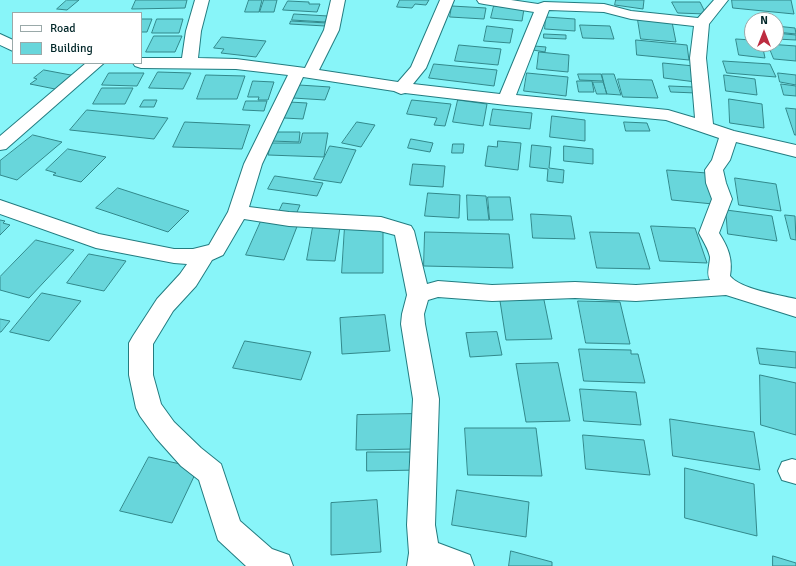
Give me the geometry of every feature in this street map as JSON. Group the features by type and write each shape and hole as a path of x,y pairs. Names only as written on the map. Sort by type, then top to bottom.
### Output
{"street":[{"path":"190,62 191,37 202,0"},
{"path":"0,207 96,241 174,256 193,257 205,255 216,250 238,212 253,164 303,73 329,38 337,12 338,0"},
{"path":"401,89 418,68 447,0"},
{"path":"484,0 542,9"},
{"path":"704,126 698,58 702,23 722,0"},
{"path":"506,100 544,6 584,6 616,10 631,14 702,23"},
{"path":"0,39 12,45"},
{"path":"142,63 190,62 236,64 401,89 668,115 729,135 796,151"},
{"path":"0,145 95,64"},
{"path":"729,135 721,160 714,170 716,183 722,199 716,213 710,221 709,233 718,246 721,258 719,277 736,291 796,308"},
{"path":"238,212 289,219 381,224 404,231 418,295 413,314 413,324 426,399 421,525 423,560 459,566"},
{"path":"205,255 188,280 165,306 141,343 141,375 149,408 166,430 191,457 211,473 228,530 262,560 278,566"},
{"path":"418,295 438,289 492,293 575,290 636,293 730,287"}],"building":[{"path":"67,0 79,0 67,10 57,9"},
{"path":"136,0 187,0 185,8 132,9"},
{"path":"249,0 262,0 259,12 245,12"},
{"path":"264,0 277,0 274,12 260,12"},
{"path":"400,0 429,0 426,5 415,4 412,8 397,7"},
{"path":"616,0 644,0 643,9 615,5"},
{"path":"732,0 791,0 794,14 784,12 733,8"},
{"path":"288,1 320,4 317,12 283,10"},
{"path":"672,2 700,2 706,14 678,13"},
{"path":"452,6 486,8 484,19 450,17"},
{"path":"494,6 524,9 522,21 491,18"},
{"path":"294,14 328,16 325,22 292,20"},
{"path":"546,17 575,19 575,31 545,29"},
{"path":"142,19 152,19 147,32 142,32"},
{"path":"157,19 183,19 179,33 152,33"},
{"path":"638,20 672,22 676,42 641,39"},
{"path":"291,21 327,23 325,26 290,24"},
{"path":"580,25 610,26 614,39 583,38"},
{"path":"487,26 513,29 510,43 484,41"},
{"path":"784,27 795,28 796,34 784,33"},
{"path":"544,34 566,35 566,39 544,38"},
{"path":"784,34 796,35 796,40 784,39"},
{"path":"154,36 182,36 175,52 146,52"},
{"path":"222,37 266,41 256,57 221,53 224,49 214,48"},
{"path":"736,39 744,40 744,52 764,52 765,58 739,55"},
{"path":"636,40 687,45 689,60 637,55"},
{"path":"459,45 501,49 498,65 455,61"},
{"path":"784,45 796,46 796,61 774,59 771,52 784,52"},
{"path":"534,46 546,47 545,52 533,50"},
{"path":"539,52 569,55 568,72 537,69"},
{"path":"723,61 770,64 776,77 727,73"},
{"path":"663,63 694,66 696,82 664,78"},
{"path":"434,64 497,70 494,86 429,78"},
{"path":"44,70 76,76 60,90 30,84 37,79 34,78"},
{"path":"158,72 191,73 183,89 149,88"},
{"path":"109,73 144,73 137,86 102,85"},
{"path":"527,73 568,77 566,96 524,91"},
{"path":"778,73 796,75 796,85 780,82"},
{"path":"578,74 601,74 603,81 580,80"},
{"path":"602,74 614,74 621,95 607,94"},
{"path":"206,75 245,76 237,99 197,99"},
{"path":"724,75 755,79 757,95 726,91"},
{"path":"618,79 652,80 658,98 623,97"},
{"path":"253,81 274,82 268,100 258,100 259,97 248,97"},
{"path":"577,81 592,81 594,92 579,92"},
{"path":"593,82 603,82 607,94 597,94"},
{"path":"781,84 796,86 796,96 784,95"},
{"path":"299,85 330,87 325,100 293,98"},
{"path":"669,86 693,87 696,93 671,92"},
{"path":"102,88 133,88 125,104 93,104"},
{"path":"729,99 762,104 764,128 730,123"},
{"path":"144,100 157,100 154,107 140,107"},
{"path":"412,100 451,104 445,126 434,125 437,118 407,114"},
{"path":"458,100 487,104 483,126 453,122"},
{"path":"246,101 267,101 264,111 243,110"},
{"path":"289,102 307,103 303,119 284,118"},
{"path":"786,108 796,109 796,135 795,135"},
{"path":"493,109 532,113 530,129 490,125"},
{"path":"87,110 168,118 154,139 70,130"},
{"path":"552,116 585,120 585,141 550,137"},
{"path":"185,122 250,125 242,149 173,147"},
{"path":"357,122 375,125 361,147 342,143"},
{"path":"624,122 647,123 650,131 626,131"},
{"path":"273,132 300,132 299,142 271,141"},
{"path":"303,133 328,133 324,157 268,155 271,143 300,143"},
{"path":"33,135 62,142 17,180 0,175 0,161"},
{"path":"411,139 433,143 430,152 408,148"},
{"path":"498,141 521,143 518,170 485,166 488,146 497,147"},
{"path":"453,144 464,144 463,153 452,153"},
{"path":"532,145 551,147 549,168 564,170 563,183 547,181 548,169 530,167"},
{"path":"330,146 356,150 341,183 314,179"},
{"path":"564,146 593,149 593,164 564,161"},
{"path":"68,149 106,157 81,182 53,175 56,173 46,170"},
{"path":"413,164 445,166 443,187 410,185"},
{"path":"667,170 707,173 713,204 672,200"},
{"path":"275,176 323,183 317,196 268,189"},
{"path":"735,178 776,184 781,211 739,205"},
{"path":"118,188 189,211 168,232 96,208"},
{"path":"428,193 460,195 459,218 425,216"},
{"path":"467,195 486,196 489,220 468,220"},
{"path":"488,197 510,197 513,220 490,220"},
{"path":"283,203 300,205 295,217 277,216"},
{"path":"726,210 772,216 777,241 728,234"},
{"path":"531,214 571,216 575,239 533,238"},
{"path":"785,215 795,216 796,240 791,239"},
{"path":"262,219 298,224 284,260 246,255"},
{"path":"0,220 5,221 3,223 10,225 0,235"},
{"path":"345,226 383,226 383,273 342,273"},
{"path":"651,226 695,228 707,263 660,261"},
{"path":"313,227 340,227 335,261 307,260"},
{"path":"425,232 509,234 513,268 424,266"},
{"path":"590,232 639,233 650,269 597,268"},
{"path":"36,240 74,250 29,298 0,290 0,277"},
{"path":"89,254 126,261 104,291 67,283"},
{"path":"42,293 81,301 49,341 10,332"},
{"path":"544,300 552,339 506,340 500,301"},
{"path":"578,301 620,302 630,344 586,343"},
{"path":"385,315 390,351 342,354 340,318"},
{"path":"0,319 10,321 1,332 0,332"},
{"path":"497,332 502,355 470,357 466,333"},
{"path":"245,341 311,352 301,380 233,368"},
{"path":"757,348 796,352 796,368 760,364"},
{"path":"579,349 631,350 631,354 638,354 645,383 584,381"},
{"path":"558,363 570,421 526,422 516,364"},
{"path":"760,375 796,383 796,435 761,425"},
{"path":"580,389 636,392 641,425 584,421"},
{"path":"414,414 416,449 356,450 357,415"},
{"path":"670,419 754,432 760,470 673,456"},
{"path":"465,428 536,428 542,476 468,475"},
{"path":"583,435 644,440 650,475 586,469"},
{"path":"367,452 418,452 419,470 367,471"},
{"path":"149,457 198,468 172,523 120,511"},
{"path":"685,468 754,484 757,536 685,518"},
{"path":"457,490 529,502 526,537 452,525"},
{"path":"377,500 381,552 331,555 331,503"},
{"path":"511,551 552,562 552,566 509,566"},
{"path":"773,556 796,563 796,566 773,566"}]}
